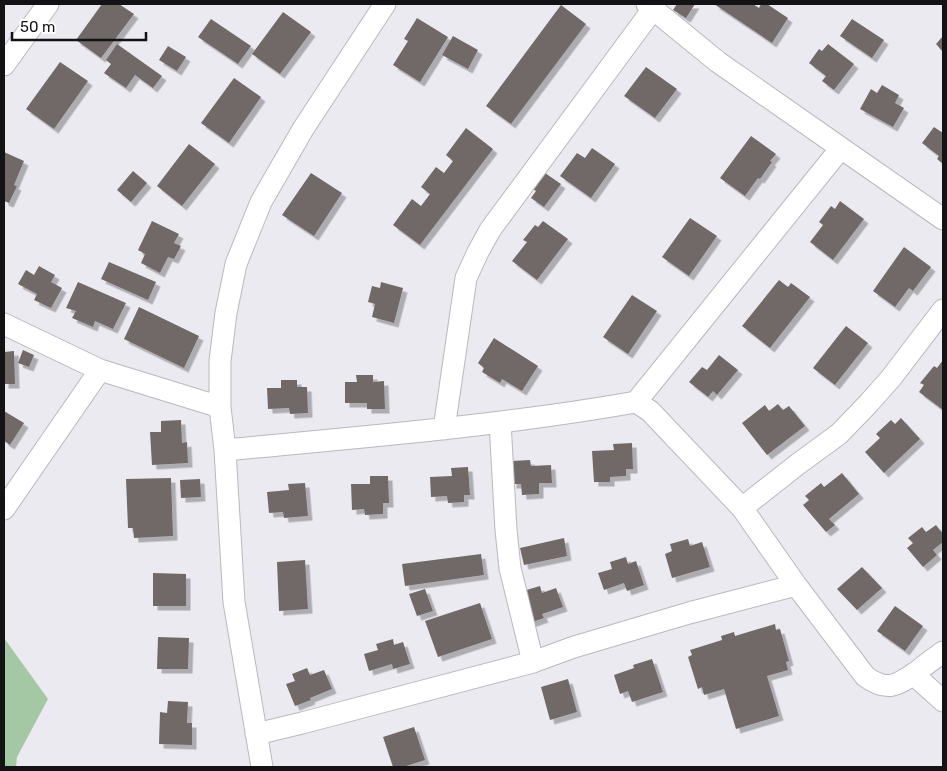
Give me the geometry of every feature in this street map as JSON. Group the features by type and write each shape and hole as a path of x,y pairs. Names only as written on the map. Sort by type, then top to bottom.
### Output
{"street":[{"path":"4,64 48,4"},
{"path":"262,767 234,602 225,450 220,407 220,361 226,314 236,264 261,202 303,129 382,5"},
{"path":"444,429 466,278 478,252 496,222 650,6 718,62 943,219"},
{"path":"636,402 842,148"},
{"path":"742,508 839,434 891,378 943,310"},
{"path":"4,324 100,370 220,407"},
{"path":"6,502 100,370"},
{"path":"225,450 444,429 636,402 650,411 742,508 796,585 864,676 881,685 892,686 904,681 943,652"},
{"path":"500,422 510,568 533,662"},
{"path":"256,734 533,662 582,644 796,585"},
{"path":"913,674 943,701"}],"green space":[{"path":"4,638 48,699 17,757 16,767 4,767"}],"building":[{"path":"102,4 119,4 134,14 101,58 76,40"},
{"path":"677,4 695,4 686,18 673,10"},
{"path":"714,4 753,4 759,8 761,4 767,4 788,18 772,43"},
{"path":"561,5 586,24 511,124 486,106"},
{"path":"283,12 311,32 280,74 252,54"},
{"path":"417,18 448,37 420,82 393,65 408,41 404,39"},
{"path":"211,19 251,46 238,64 198,37"},
{"path":"852,19 884,40 872,58 840,36"},
{"path":"453,36 478,50 468,69 442,55"},
{"path":"943,36 943,52 936,44"},
{"path":"117,44 162,76 153,88 135,75 126,88 104,73 111,64 106,60"},
{"path":"828,44 854,64 834,90 822,81 826,76 809,63 819,49 822,51"},
{"path":"168,46 186,57 177,71 159,60"},
{"path":"60,62 88,81 54,129 26,109"},
{"path":"646,67 677,89 655,118 624,96"},
{"path":"234,78 261,97 229,143 201,123"},
{"path":"882,85 899,95 895,103 904,108 893,127 860,109 871,89 877,93"},
{"path":"934,127 943,133 943,164 937,159 939,156 922,143"},
{"path":"466,128 493,149 420,245 393,225 412,199 421,206 430,194 421,187 436,167 444,173 453,161 446,155"},
{"path":"751,136 776,154 760,179 758,178 745,196 720,178"},
{"path":"189,144 215,164 182,206 157,186"},
{"path":"592,148 615,164 591,198 560,176 577,153 585,158"},
{"path":"4,152 24,161 14,185 17,186 9,203 4,201"},
{"path":"133,171 147,183 131,202 117,190"},
{"path":"311,173 342,193 314,236 282,215"},
{"path":"545,173 561,184 544,207 531,198 536,191 533,189"},
{"path":"840,201 864,219 833,260 810,242 823,225 819,222 831,206 835,209"},
{"path":"690,218 717,236 689,276 662,257"},
{"path":"152,221 179,234 174,243 181,246 174,259 168,257 160,273 141,263 145,254 138,250"},
{"path":"543,221 568,239 537,280 512,261 527,242 523,240 535,225 538,227"},
{"path":"904,247 931,267 913,291 909,288 895,307 873,291"},
{"path":"109,262 156,282 148,300 101,279"},
{"path":"39,266 55,275 51,282 62,288 51,308 34,300 37,294 18,284 26,270 34,275"},
{"path":"779,280 788,287 791,283 810,297 770,348 742,326"},
{"path":"78,282 126,303 113,329 95,321 93,327 72,318 76,311 66,308"},
{"path":"381,282 403,288 394,323 372,317 375,304 368,302 372,286 380,288"},
{"path":"632,295 657,311 628,354 603,337"},
{"path":"139,307 199,336 184,368 124,339"},
{"path":"846,326 868,343 835,385 813,368"},
{"path":"494,338 538,366 522,391 502,379 500,383 482,372 484,368 478,363"},
{"path":"23,350 34,355 29,367 18,363"},
{"path":"14,351 15,384 4,384 4,352"},
{"path":"719,355 738,370 717,395 713,391 708,397 689,382 702,367 707,370"},
{"path":"943,360 943,410 919,392 924,385 920,383 934,366 937,368"},
{"path":"356,375 373,375 373,382 384,381 385,409 367,409 367,403 345,403 345,382 357,382"},
{"path":"281,380 297,380 297,387 307,387 308,413 290,414 289,408 268,409 267,388 281,388"},
{"path":"778,404 783,410 789,406 805,426 767,455 742,423 765,405 769,411"},
{"path":"4,411 24,423 10,445 4,441"},
{"path":"901,418 920,439 884,473 865,452 880,438 876,434 891,420 895,424"},
{"path":"181,420 182,443 187,442 188,463 152,465 150,432 161,432 161,421"},
{"path":"632,443 633,469 626,469 626,476 610,477 610,482 594,482 592,451 614,450 613,444"},
{"path":"530,460 531,466 551,465 552,483 539,483 539,494 522,495 521,484 512,484 512,461"},
{"path":"468,467 470,495 464,495 464,502 448,503 447,496 431,497 430,477 452,476 451,468"},
{"path":"842,473 859,494 829,519 835,525 826,532 803,505 809,500 805,496 821,483 824,487"},
{"path":"370,476 388,476 389,503 383,503 383,514 365,515 364,509 352,510 351,484 370,484"},
{"path":"171,478 173,536 134,538 133,528 128,528 126,479"},
{"path":"200,479 201,497 181,498 180,480"},
{"path":"305,483 308,516 284,518 283,512 269,513 267,492 289,490 288,484"},
{"path":"936,525 943,534 943,542 933,550 937,555 923,567 907,548 913,543 908,538 922,527 926,532"},
{"path":"564,538 567,556 524,565 520,548"},
{"path":"688,539 690,546 702,542 710,567 672,578 665,554 672,551 670,544"},
{"path":"481,554 484,575 405,586 402,564"},
{"path":"626,557 628,564 636,561 644,585 627,591 624,583 604,590 598,573 612,569 610,562"},
{"path":"305,560 308,609 279,611 277,562"},
{"path":"862,567 882,588 857,610 837,589"},
{"path":"153,573 186,574 186,606 153,606"},
{"path":"540,586 542,593 556,588 563,607 542,614 544,618 527,624 523,591"},
{"path":"425,589 433,611 417,616 409,594"},
{"path":"480,603 492,639 438,657 425,621"},
{"path":"895,606 923,626 905,651 877,631"},
{"path":"775,624 776,630 780,629 789,661 786,662 788,670 767,676 779,716 736,729 724,689 704,695 702,687 698,689 688,657 692,655 690,650 722,640 721,636 734,632 735,636"},
{"path":"158,637 189,638 188,669 157,669"},
{"path":"393,639 394,645 403,642 410,664 393,669 392,664 369,671 364,654 378,650 376,644"},
{"path":"652,659 663,692 632,702 628,691 620,694 614,675 634,668 633,665"},
{"path":"307,668 310,675 324,670 332,689 295,706 286,684 295,681 292,674"},
{"path":"568,679 577,712 550,720 541,687"},
{"path":"168,701 188,702 187,723 192,723 192,745 159,744 160,712 167,713"},
{"path":"414,727 425,760 403,767 393,767 383,737"}]}
